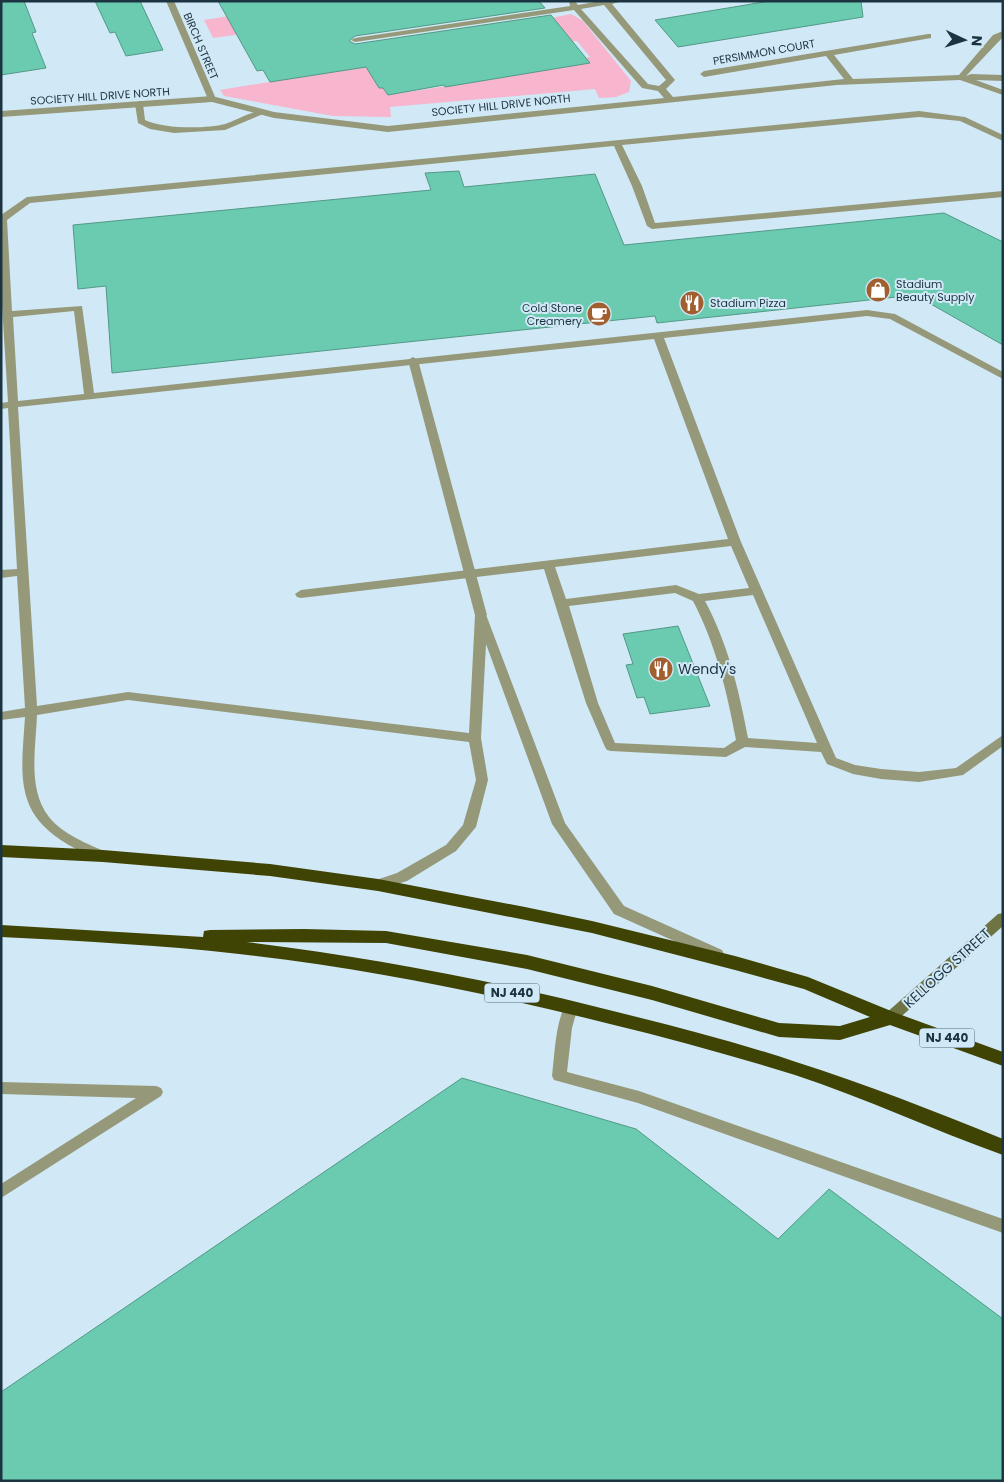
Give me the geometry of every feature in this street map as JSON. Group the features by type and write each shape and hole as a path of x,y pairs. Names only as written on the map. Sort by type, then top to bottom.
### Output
{"highway":[{"name":"NJ 440","path":"1,850 103,856 270,870 378,885 583,925 735,963 808,984 890,1018 1003,1059"},
{"name":"NJ 440","path":"1,931 134,938 225,946 424,975 572,1007 718,1045 795,1068 868,1094 1003,1147"},
{"path":"134,938 304,934 386,937 527,962 652,993 779,1030 840,1033 890,1018"}],"street":[{"name":"BIRCH STREET","path":"170,1 212,99"},
{"path":"354,40 573,4 618,1"},
{"path":"606,2 671,80 661,89"},
{"path":"573,4 645,86 661,89 670,99"},
{"path":"961,77 996,37 1003,33"},
{"name":"PERSIMMON COURT","path":"704,74 928,36"},
{"name":"PERSIMMON COURT","path":"828,53 850,81"},
{"name":"SOCIETY HILL DRIVE NORTH","path":"1,114 212,99 264,112 388,129 850,81 961,77 1003,93"},
{"path":"961,77 1003,78"},
{"path":"138,104 141,121 153,127 174,130 225,127 264,112"},
{"path":"103,856 76,844 45,822 35,804 29,786 31,712 23,572 7,405 8,314 2,246 2,219 27,200 919,114 962,119 1003,138"},
{"path":"617,143 637,186 652,226 1003,194"},
{"path":"8,314 79,308 89,396"},
{"path":"7,405 413,360 867,313 892,316 1003,376"},
{"path":"658,335 735,542 830,761 882,774 919,776 959,772 1003,739"},
{"path":"413,360 481,615 559,824 619,910 735,963"},
{"path":"301,594 735,542"},
{"path":"548,565 562,603 599,724 610,747 726,754 743,742 825,748"},
{"path":"1,574 23,572"},
{"path":"562,603 676,590 698,598 757,591"},
{"path":"698,598 710,620 731,679 743,742"},
{"path":"378,885 402,877 451,848 469,827 482,780 475,738 481,615"},
{"path":"1,716 128,696 475,738"},
{"name":"KELLOGG STREET","path":"890,1018 1003,918"},
{"path":"572,1007 565,1028 559,1076 639,1097 1003,1226"},
{"path":"1,1088 156,1092 1,1192"}],"shaded area":[{"path":"286,7 335,28 353,58 571,14 583,21 631,81 629,92 616,97 599,98 595,89 390,107 391,117 333,116 224,96 220,90 324,73 242,34 213,38 204,20","holes":["577,41 590,57 506,77 388,95 383,88 379,88 371,75"]}],"building":[{"path":"1,1 24,1 36,32 32,33 46,68 1,75"},
{"path":"95,1 140,1 163,50 126,56 115,32 110,33"},
{"path":"218,1 539,1 545,8 355,36 349,41 355,44 551,15 590,63 388,95 383,88 379,88 366,67 270,82 263,70 257,71"},
{"path":"770,1 861,1 863,17 678,47 655,20"},
{"path":"459,171 464,187 595,174 624,245 944,213 1003,242 1003,345 915,295 657,323 655,316 112,373 106,286 78,289 73,225 431,190 425,173"},
{"name":"Wendy's","path":"678,626 710,706 650,714 644,697 637,698 626,665 633,664 623,634"},
{"path":"462,1078 636,1129 778,1239 829,1189 1003,1319 1003,1481 1,1481 1,1392"}],"place":[{"name":"Stadium Beauty Supply","path":"878,290"},
{"name":"Stadium Pizza","path":"692,303"},
{"name":"Cold Stone Creamery","path":"599,314"},
{"name":"Wendy's","path":"661,669"}]}
